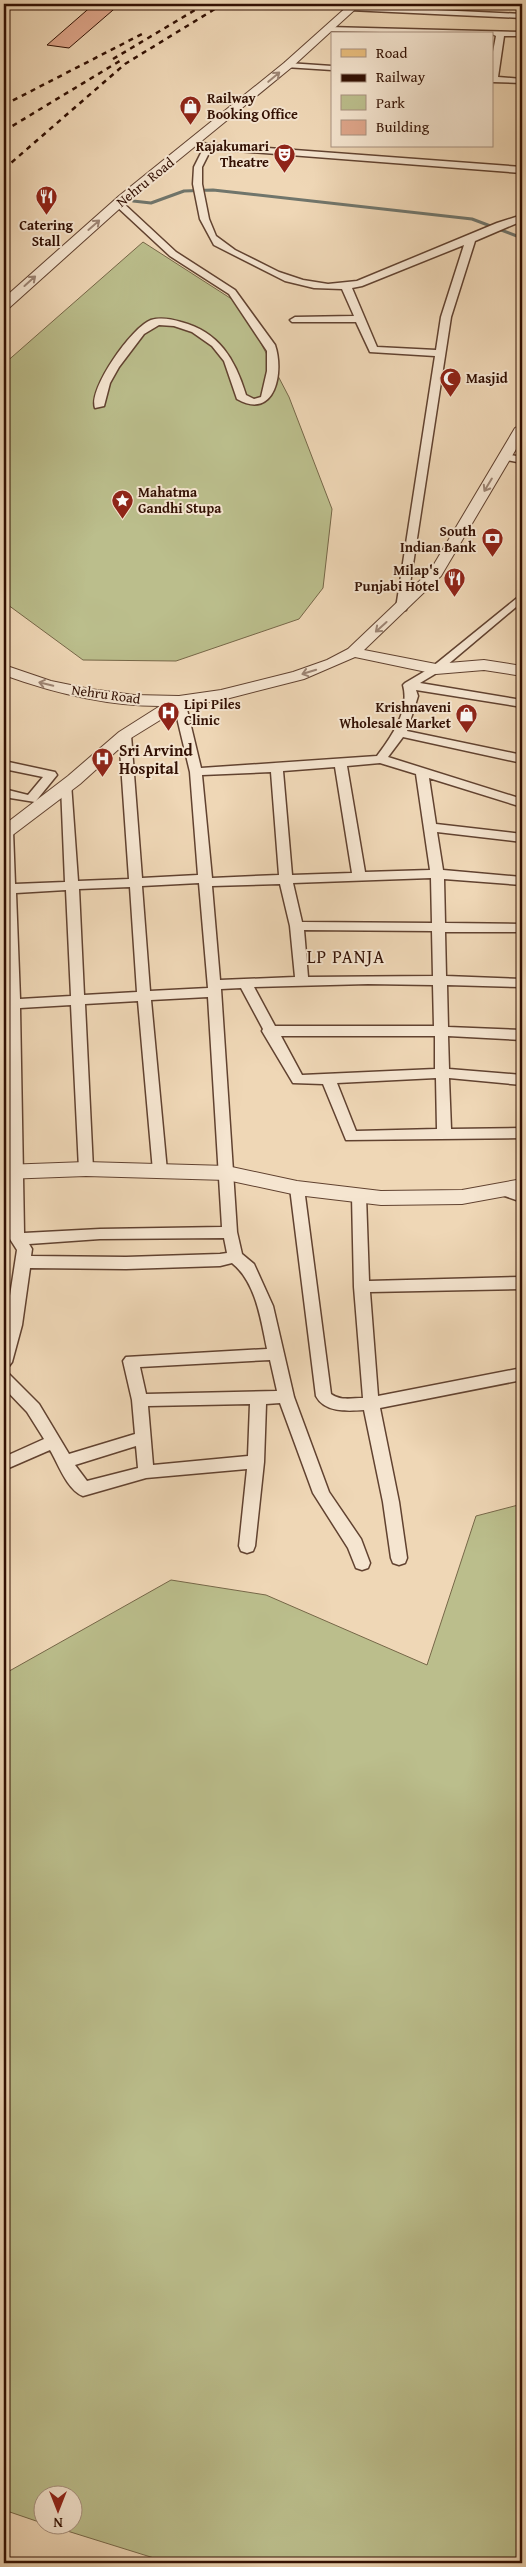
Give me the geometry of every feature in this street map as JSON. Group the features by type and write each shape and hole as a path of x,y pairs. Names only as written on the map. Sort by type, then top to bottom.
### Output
{"street":[{"path":"354,6 522,16"},
{"name":"Nehru Road","path":"4,305 118,203 191,146 288,65 354,6"},
{"path":"328,29 401,32 412,8"},
{"path":"494,34 522,34"},
{"path":"494,73 500,34"},
{"path":"288,65 331,68"},
{"path":"494,79 522,81"},
{"path":"191,146 522,170"},
{"path":"208,147 198,168 203,217 211,235 217,243 282,277 303,285 346,286 360,284 471,239 500,225 522,218"},
{"path":"99,406 110,373 144,329 159,322 172,322 195,329 218,345 233,369 241,397 246,401 260,402 266,398 272,368 273,354 270,345 232,292 174,254 118,203"},
{"path":"402,608 446,318 471,239"},
{"path":"346,286 373,350 441,353"},
{"path":"295,320 359,319"},
{"name":"Nehru Road","path":"4,670 34,681 84,693 179,701 214,697 327,666 353,652 436,574 522,428"},
{"path":"505,456 522,460"},
{"path":"409,685 436,669 522,597"},
{"path":"353,652 436,669 484,665 522,671"},
{"path":"456,668 486,679 522,685"},
{"path":"409,685 522,704"},
{"path":"380,759 400,733 412,696 409,685"},
{"path":"4,1362 14,1325 25,1262 25,1249 17,1239 9,1172 5,832 67,786 125,735 179,701 196,772 215,988 230,1232 235,1256 249,1268 265,1306 286,1398 328,1508 359,1549 362,1563"},
{"path":"400,733 522,759"},
{"path":"125,735 144,996 160,1171"},
{"path":"196,772 277,768 380,759 522,803"},
{"path":"340,763 360,877"},
{"path":"4,765 51,775 31,799 4,792"},
{"path":"277,768 286,881 297,926 302,980"},
{"path":"422,772 437,874 444,1135"},
{"path":"67,786 76,1000 86,1169"},
{"path":"430,827 522,838"},
{"path":"7,889 136,883 286,881 437,874 522,881"},
{"path":"297,926 522,928"},
{"path":"8,1004 144,996 244,983 302,980 440,979 522,984"},
{"path":"244,983 269,1031 298,1080 442,1074 522,1080"},
{"path":"269,1031 440,1031 522,1035"},
{"path":"328,1078 351,1136 522,1133"},
{"path":"9,1172 86,1169 227,1173 297,1188 381,1198 462,1197 513,1188 522,1197"},
{"path":"297,1188 324,1396 329,1401 341,1405 371,1404 522,1374"},
{"path":"359,1196 362,1288 371,1404 391,1502 399,1558"},
{"path":"17,1239 100,1234 230,1232"},
{"path":"25,1262 126,1263 220,1260 235,1256"},
{"path":"362,1288 522,1283"},
{"path":"146,1472 140,1400 130,1361 277,1354"},
{"path":"4,1378 33,1408 54,1441 64,1462 83,1489 146,1472 256,1462"},
{"path":"246,1546 256,1462 258,1398"},
{"path":"140,1400 286,1398"},
{"path":"64,1462 143,1438"},
{"path":"4,1464 54,1441"}],"green space":[{"path":"143,242 241,305 289,397 332,509 323,588 299,619 176,661 83,660 4,602 4,364"},
{"path":"522,1504 522,2563 170,2563 77,2534 82,2534 82,2484 32,2484 32,2520 4,2510 4,1674 171,1580 266,1595 427,1665 476,1516"}],"building":[{"path":"94,4 120,4 69,48 47,45"}],"waterway":[{"path":"133,201 151,203 184,191 213,190 472,219 522,238"}],"railway":[{"path":"113,59 205,4"},
{"path":"4,169 125,64 223,4"},
{"path":"4,105 144,33"},
{"path":"4,131 123,59"}],"place":[{"name":"Railway Booking Office","path":"191,125"},
{"name":"Rajakumari Theatre","path":"285,173"},
{"name":"Catering Stall","path":"46,216"},
{"name":"Masjid","path":"450,397"},
{"name":"Mahatma Gandhi Stupa","path":"122,519"},
{"name":"South Indian Bank","path":"492,558"},
{"name":"Milap's Punjabi Hotel","path":"455,597"},
{"name":"Lipi Piles Clinic","path":"168,731"},
{"name":"Krishnaveni Wholesale Market","path":"467,734"},
{"name":"Sri Arvind Hospital","path":"103,778"}],"district":[{"name":"LP PANJA","path":"346,956"}]}
